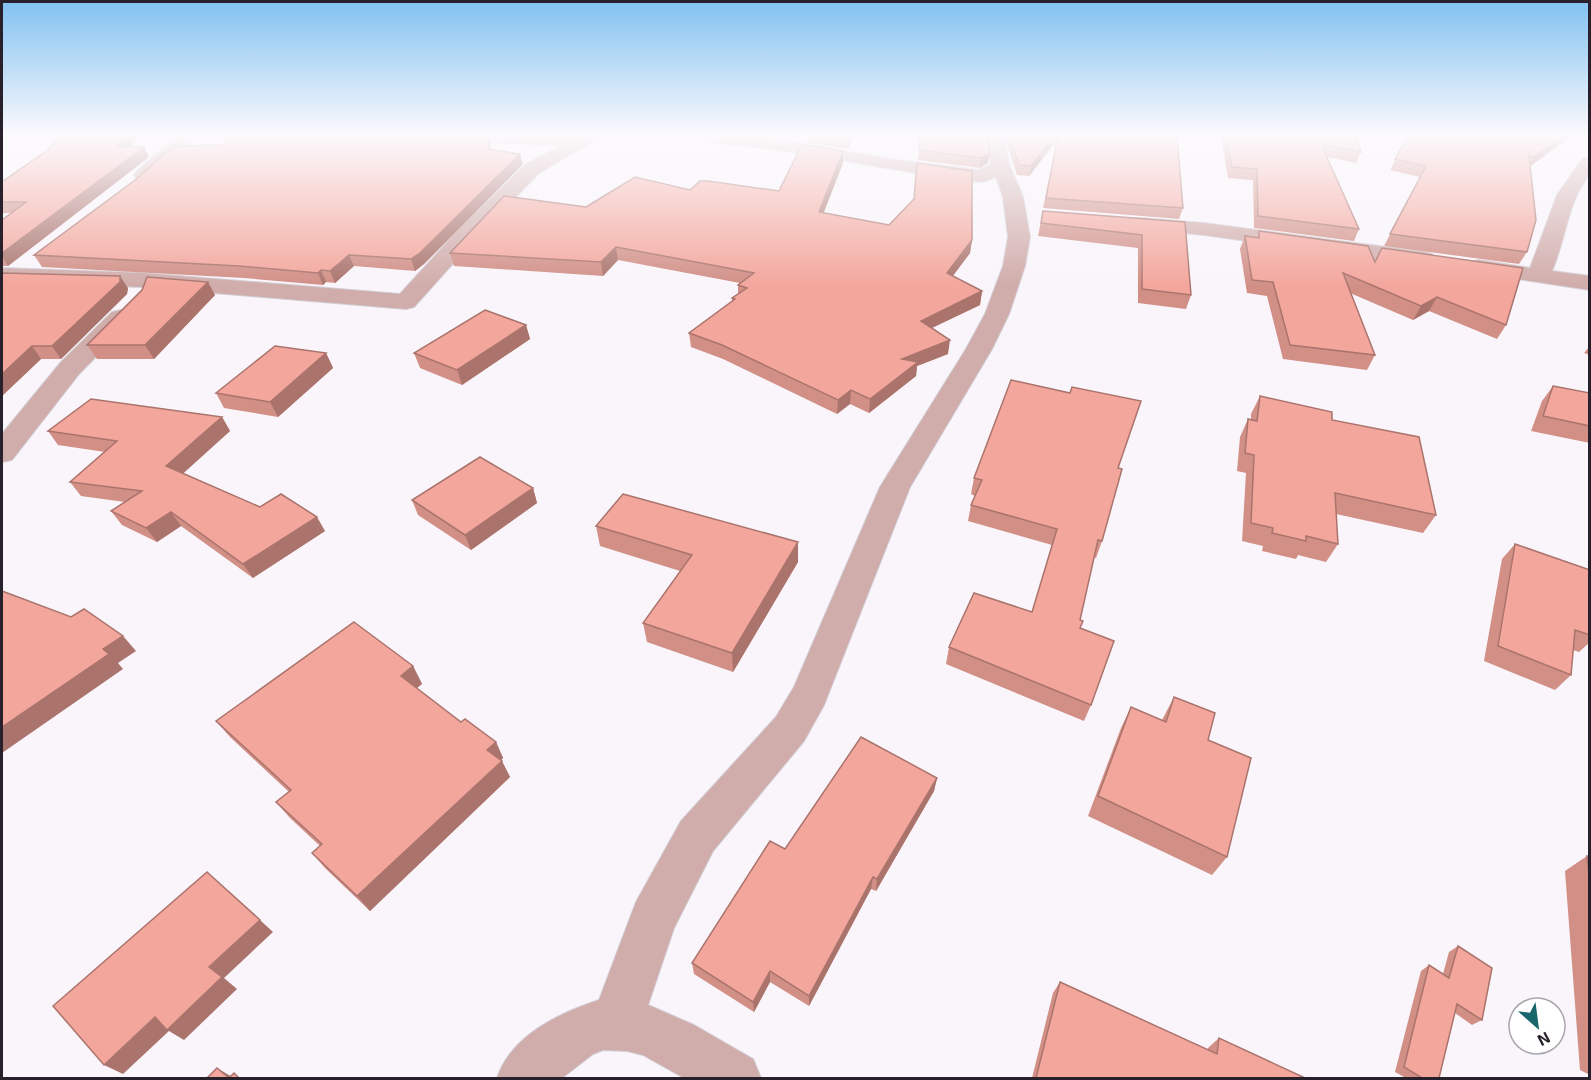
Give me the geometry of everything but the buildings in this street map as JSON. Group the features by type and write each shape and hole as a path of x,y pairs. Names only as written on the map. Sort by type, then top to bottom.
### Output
{"street":[{"path":"8,275 142,280 406,302 467,234 515,186"},
{"path":"617,1021 653,919 697,836 790,729 810,694 895,487 998,314 1014,266 1019,237 1028,215 1013,197 1009,186"},
{"path":"1538,275 1549,253 1567,195 1573,186"},
{"path":"1122,223 1204,229 1590,283"},
{"path":"8,275 42,255"},
{"path":"2,453 70,368 141,297 142,280"},
{"path":"524,1078 540,1061 589,1026 617,1021 652,1031 734,1078"}]}
